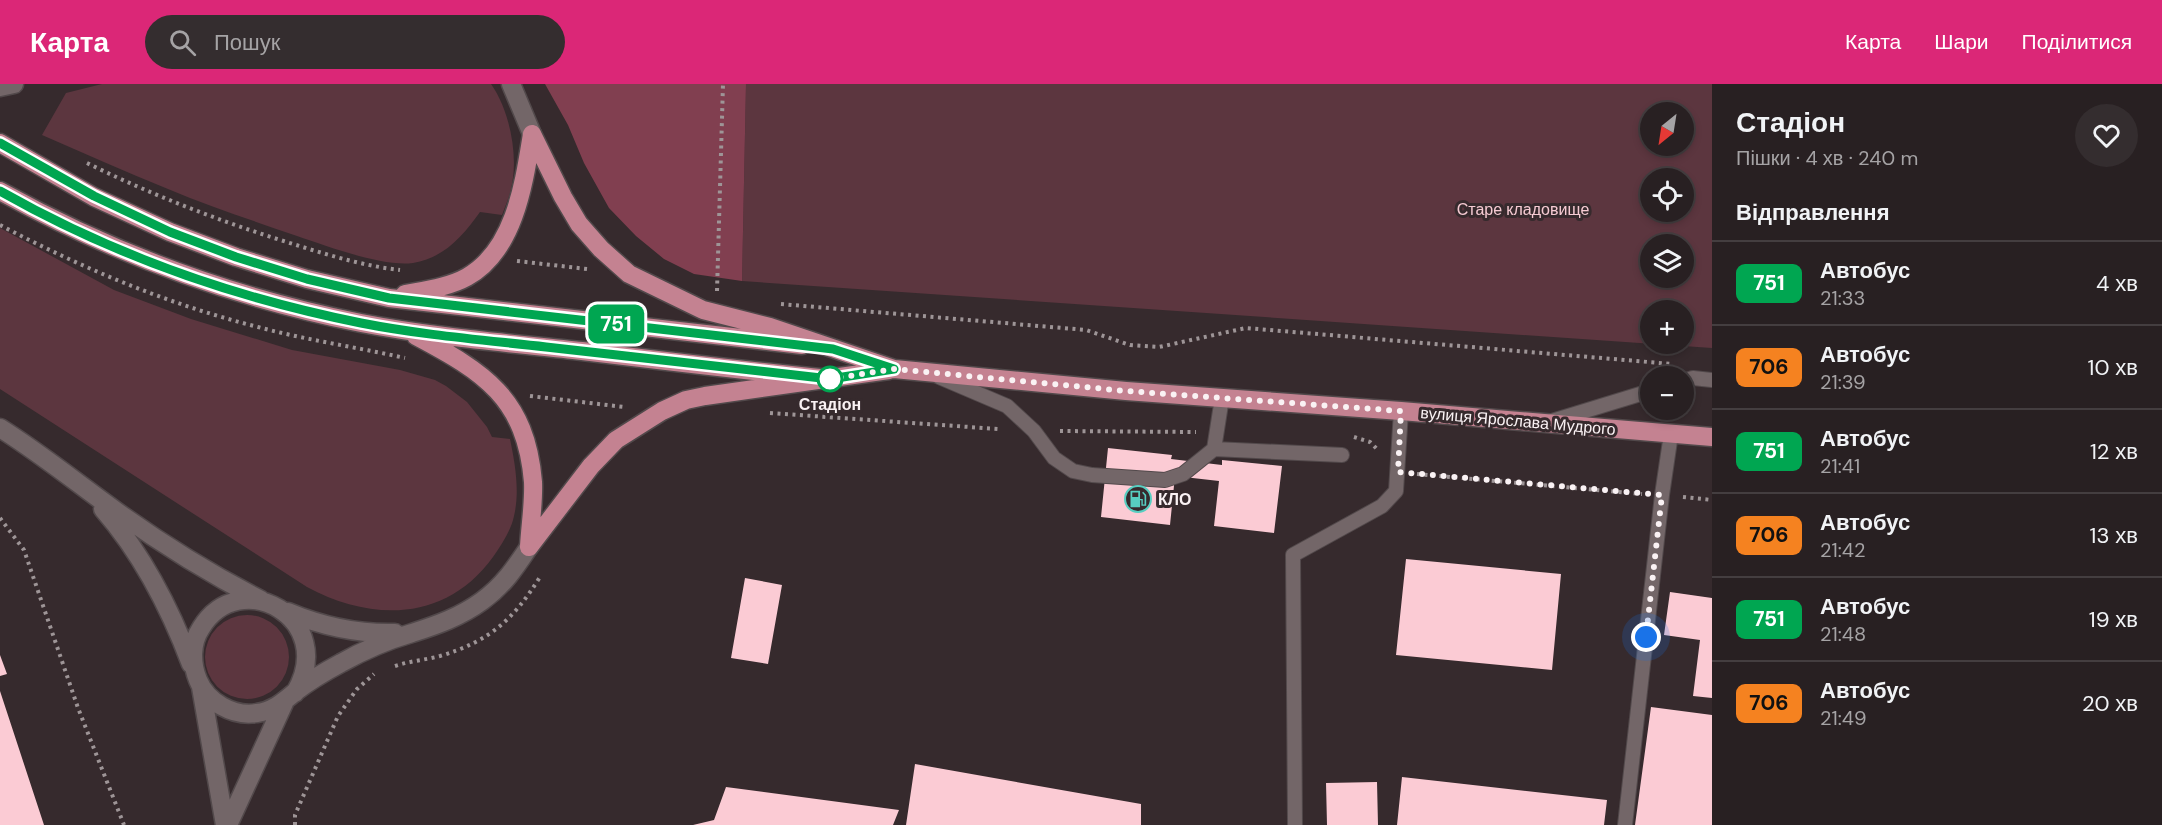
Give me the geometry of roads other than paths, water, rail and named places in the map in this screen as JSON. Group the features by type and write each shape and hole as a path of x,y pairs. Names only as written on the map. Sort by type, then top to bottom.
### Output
{"main road":[{"path":"0,87 14,84"},
{"path":"511,84 532,134 579,224 601,249 629,274 703,310 770,327 894,369"},
{"path":"389,298 450,284 468,277 489,258 509,226 521,197 532,134"},
{"path":"0,143 94,196 170,232 207,248 278,271 389,298 833,349"},
{"path":"4,193 50,218 122,249 209,282 300,309 403,329 830,379"},
{"path":"403,329 457,357 480,374 500,391 519,421 529,450 533,484 529,547"},
{"path":"82,485 122,532 147,571 168,608 197,679 210,698 223,708 238,713 254,714 270,710 350,658 381,644 447,622 481,602 511,575 529,547 591,466 616,440 662,411 686,400 705,396 894,369"},
{"name":"вулиця Ярослава Мудрого","path":"894,369 1126,391 1401,411 1712,438"},
{"path":"0,428 42,455 184,556 289,615 298,626 307,653 302,680 290,698 227,825"},
{"path":"227,825 193,657 200,629 209,617 234,602 249,600 270,604 341,630 359,633 412,633"}],"lane":[{"path":"926,372 1007,406 1034,431 1054,458 1073,471 1092,475 1165,480 1183,474 1215,449 1342,455"},
{"path":"1694,378 1712,380"},
{"path":"1545,423 1640,394"},
{"path":"1215,449 1222,398"},
{"path":"1294,825 1293,555 1382,506 1396,491 1401,411"},
{"path":"1625,825 1662,495 1671,434"}],"place":[{"name":"Стадіон","path":"830,379"},
{"name":"КЛО","path":"1138,499"}],"park label":[{"name":"Старе кладовище","path":"1523,209"}]}
